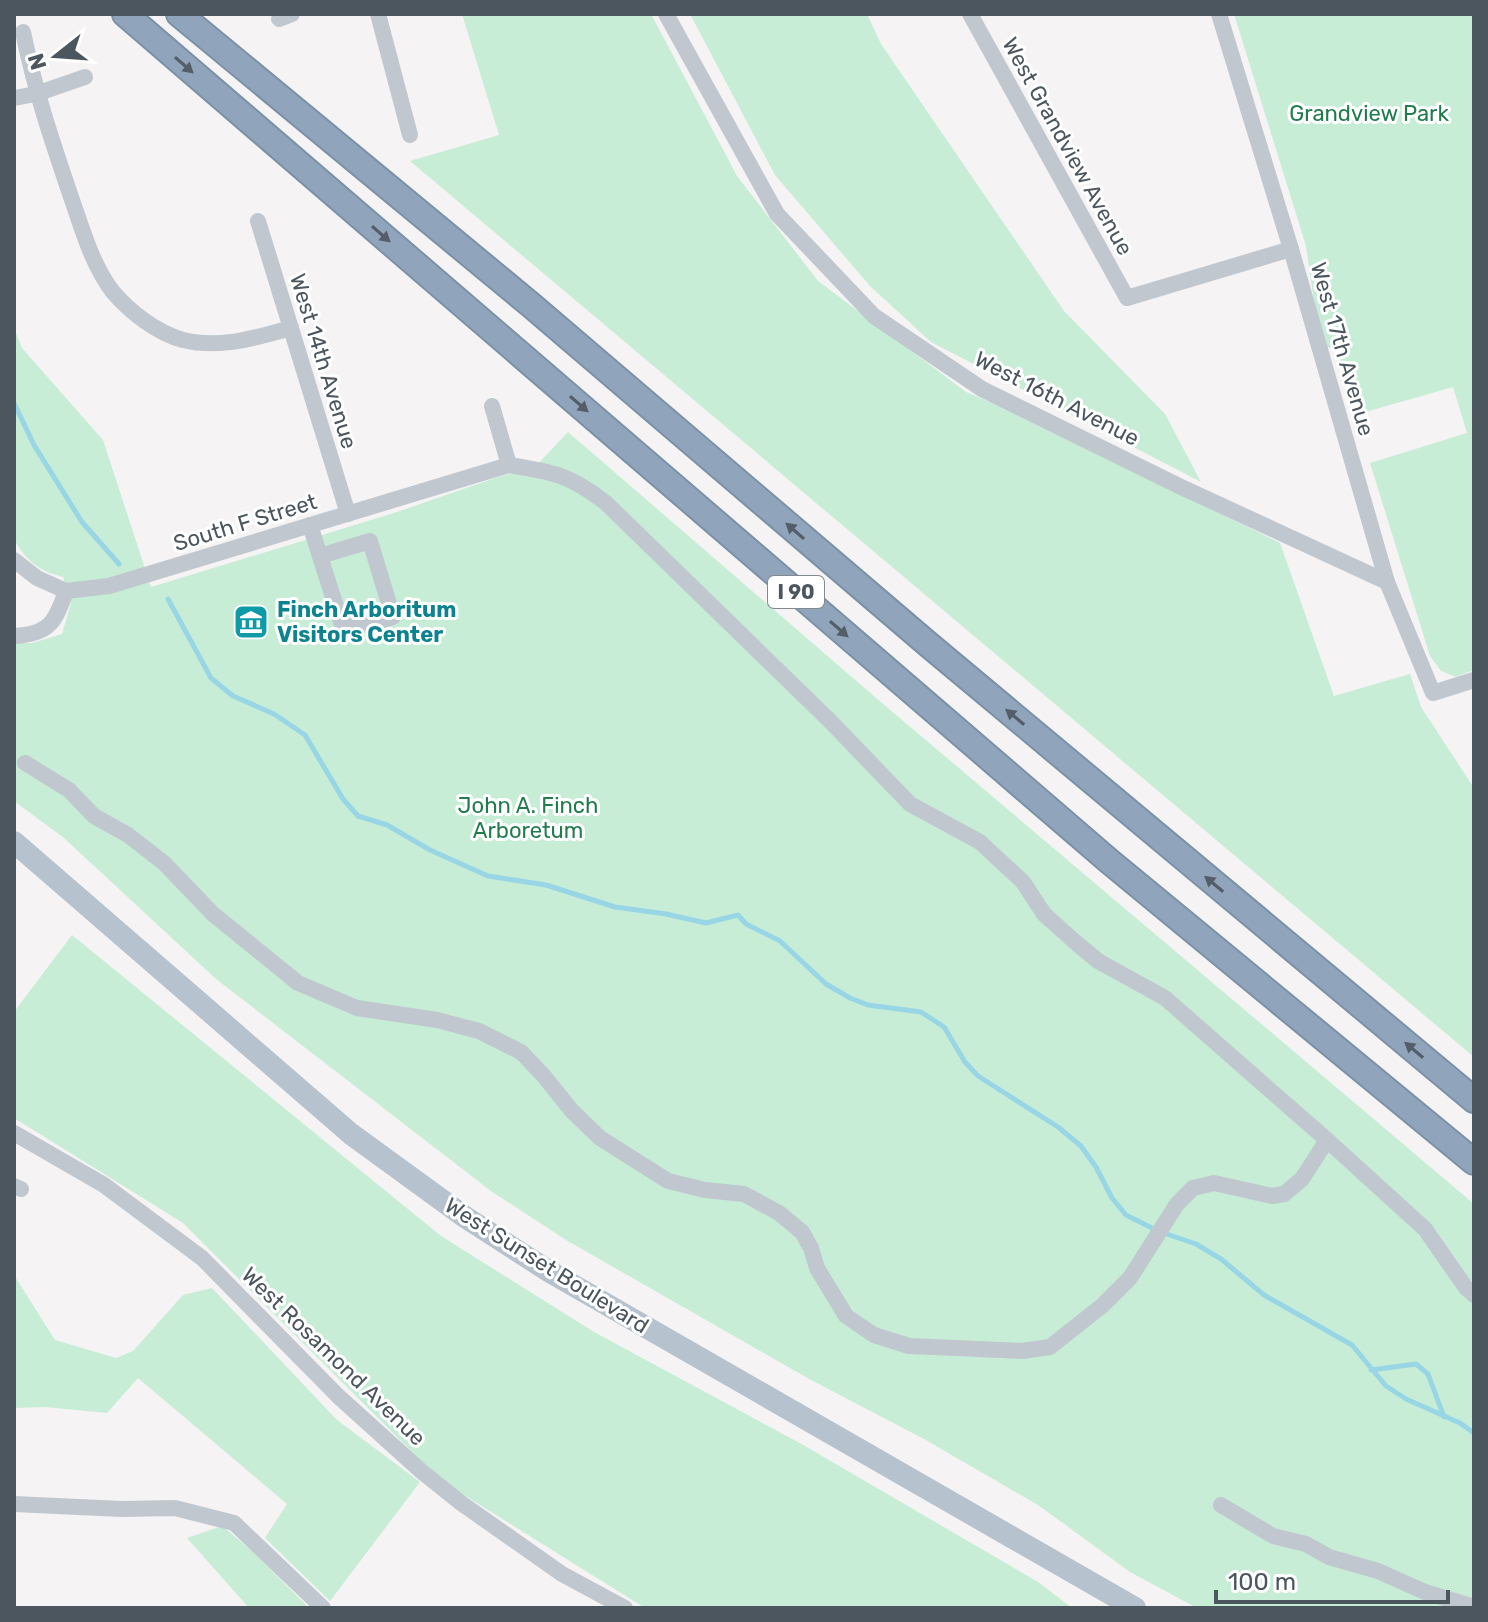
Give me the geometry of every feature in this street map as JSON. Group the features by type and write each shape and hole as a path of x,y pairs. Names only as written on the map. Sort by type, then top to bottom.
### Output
{"highway":[{"name":"I 90","path":"125,14 1109,861 1474,1162"},
{"name":"I 90","path":"179,14 531,305 929,645 1474,1100"}],"main road":[{"name":"West Sunset Boulevard","path":"14,842 351,1134 465,1217 550,1272 1135,1608"}],"street":[{"path":"378,14 410,135"},
{"name":"West 16th Avenue","path":"666,14 777,214 874,316 982,389 1179,486 1387,582"},
{"name":"West Grandview Avenue","path":"970,14 1127,298 1291,249"},
{"name":"West 17th Avenue","path":"1219,14 1387,582 1433,693 1474,680"},
{"path":"23,32 36,94 88,245 113,291 150,325 181,339 211,344 244,341 291,328"},
{"path":"14,98 36,94 85,77"},
{"name":"West 14th Avenue","path":"258,221 348,514"},
{"path":"492,406 509,465 554,472 580,483 606,503 831,722 910,804 980,842 1023,882 1044,914 1074,941 1098,961 1165,998 1425,1229 1474,1295"},
{"name":"South F Street","path":"66,591 109,586 509,465"},
{"path":"310,525 341,622 352,629 393,617 370,541 320,556"},
{"path":"14,560 37,578 66,591 56,620 35,635 14,636"},
{"path":"25,763 69,790 94,816 128,835 164,863 213,914 298,983 357,1008 437,1020 479,1031 521,1052 600,1138 668,1181 705,1190 744,1194 779,1213 802,1232 817,1268 846,1316 874,1335 909,1346 1022,1351 1050,1347 1103,1305 1130,1278 1177,1204 1193,1188 1214,1183 1272,1196 1284,1194 1302,1179 1327,1140"},
{"name":"West Rosamond Avenue","path":"14,1133 104,1185 202,1258 349,1406 461,1503 562,1574 625,1608"},
{"path":"14,1504 175,1508 234,1523 323,1608"},
{"path":"1221,1505 1273,1536 1306,1544 1329,1557 1378,1571 1425,1592 1474,1607"}],"green space":[{"path":"462,14 651,14 737,176 818,281 966,392 1003,407 1280,543 1334,696 1410,674 1421,707 1474,788 1474,1057 410,161 499,135"},
{"path":"690,14 867,14 881,44 1064,311 1165,414 1201,482 931,342 870,286 775,175"},
{"name":"Grandview Park","path":"1234,14 1474,14 1474,670 1456,677 1441,671 1430,656 1370,463 1467,433 1453,387 1355,415 1335,346 1321,350 1306,246"},
{"name":"John A. Finch Arboretum","path":"14,328 22,348 103,440 151,587 534,468 568,432 882,703 1474,1204 1474,1608 1197,1608 1130,1572 1038,1505 566,1240 491,1191 216,979 64,838 14,801 14,643 32,643 62,634 71,603 63,577 34,564 14,539"},
{"path":"72,935 441,1236 594,1332 805,1446 1038,1582 1072,1608 645,1608 440,1480 183,1223 14,1118 14,1012"},
{"path":"14,1275 55,1340 116,1358 133,1351 183,1295 212,1288 337,1420 420,1482 330,1601 265,1538 287,1504 138,1378 107,1413 45,1407 14,1408"},
{"path":"222,1526 309,1608 249,1608 187,1538"}],"waterway":[{"path":"14,403 34,445 82,522 119,564"},
{"path":"168,599 211,678 233,696 274,714 305,735 343,799 358,816 387,825 430,850 488,876 546,885 615,907 706,923 738,915 746,924 780,941 826,984 850,998 868,1005 921,1012 944,1027 965,1062 978,1076 1058,1127 1081,1146 1112,1198 1126,1215 1158,1231 1196,1244 1221,1259 1264,1295 1352,1345 1386,1386 1474,1433"},
{"path":"1371,1370 1416,1364 1428,1374 1444,1417"}],"place":[{"name":"Finch Arboritum Visitors Center","path":"251,622"}]}
